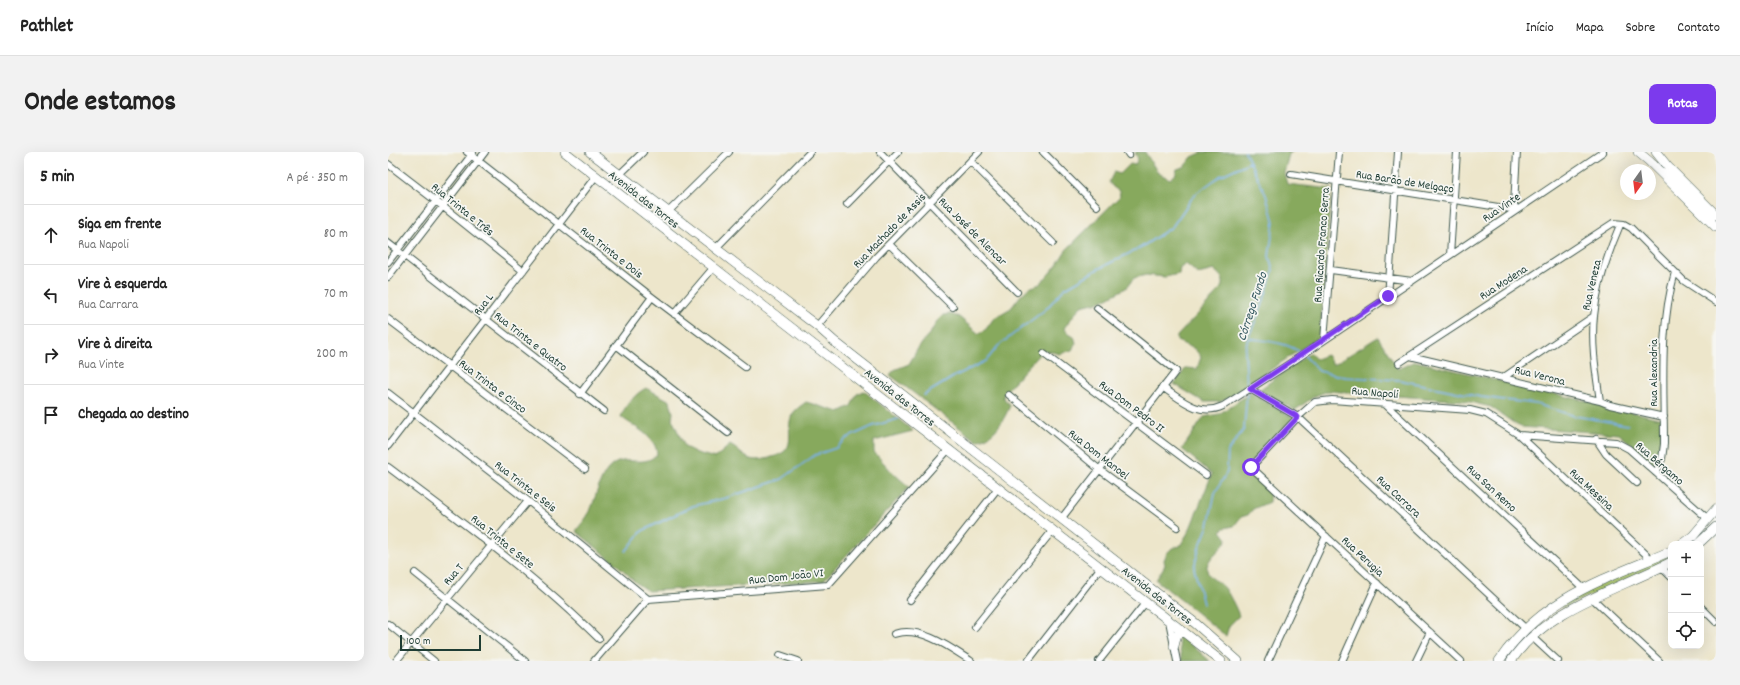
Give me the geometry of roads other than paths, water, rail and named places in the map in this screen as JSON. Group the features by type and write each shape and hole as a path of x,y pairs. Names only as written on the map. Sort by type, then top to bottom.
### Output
{"main road":[{"name":"Avenida das Torres","path":"565,152 1221,661"},
{"name":"Avenida das Torres","path":"590,152 667,213 817,326 835,342 1195,623 1238,661"},
{"path":"1638,152 1716,227"},
{"path":"1656,152 1668,167 1716,216"},
{"path":"769,310 781,318 789,319 793,313 793,308"},
{"path":"809,341 807,337 808,333 817,326"},
{"path":"1685,541 1716,509"},
{"path":"1701,541 1716,527"},
{"path":"1069,543 1083,552 1090,554 1094,549 1091,543"},
{"path":"1499,661 1525,628 1550,608 1583,588 1668,552"},
{"path":"1511,661 1532,637 1564,612 1668,564"},
{"path":"1561,601 1560,609 1564,612"},
{"path":"1550,608 1554,612 1552,620"},
{"path":"1195,623 1246,661"},
{"path":"1174,646 1177,634 1184,632"}],"street":[{"path":"388,277 485,152"},
{"path":"620,175 643,152"},
{"path":"667,213 729,152"},
{"path":"715,249 810,152"},
{"name":"Rua José de Alencar","path":"880,152 1017,292"},
{"path":"847,204 898,152"},
{"name":"Rua Machado de Assis","path":"817,326 889,244 979,152"},
{"path":"1043,152 1097,206"},
{"name":"Rua Ricardo Franco Serra","path":"1324,340 1331,270 1339,152"},
{"path":"1388,296 1394,190 1398,152"},
{"path":"1450,255 1457,152"},
{"path":"1516,210 1514,205 1517,152"},
{"name":"Rua Vinte","path":"1162,387 1190,406 1199,410 1216,409 1240,396 1296,360 1388,296 1603,152"},
{"path":"388,262 436,201 471,153"},
{"name":"Rua Trinta e Dois","path":"471,153 478,161 652,297 745,367"},
{"path":"970,161 1053,243"},
{"name":"Rua Trinta e Três","path":"388,164 443,206 523,271"},
{"name":"Rua Barão de Melgaço","path":"1290,174 1516,210"},
{"name":"Rua L","path":"388,446 596,176"},
{"name":"Rua Modena","path":"1399,363 1611,224 1620,225"},
{"path":"1620,225 1628,226 1693,288 1716,302"},
{"name":"Rua Veneza","path":"1600,401 1594,354 1594,316 1602,276 1620,225"},
{"name":"Rua Trinta e Quatro","path":"388,243 580,394 604,411"},
{"path":"889,244 954,307"},
{"path":"674,314 714,267"},
{"path":"1331,270 1412,281"},
{"name":"Rua Alexandria","path":"1656,473 1662,459 1664,417 1664,319 1668,295 1675,272"},
{"path":"580,394 652,297"},
{"path":"1061,519 1162,387 1176,371 1098,308"},
{"path":"1504,377 1594,316"},
{"name":"Rua Trinta e Cinco","path":"388,319 449,367 585,469"},
{"path":"616,345 728,433"},
{"name":"Rua Dom Pedro II","path":"1044,354 1206,475"},
{"name":"Rua Verona","path":"1410,356 1504,377 1600,401 1610,405 1664,417"},
{"name":"Rua Carrara","path":"1250,389 1298,417 1525,628"},
{"name":"Rua Trinta e Seis","path":"388,392 528,501 648,599"},
{"name":"Rua Dom Manoel","path":"1009,395 1100,470 1177,526"},
{"name":"Rua Napoli","path":"1251,467 1298,417 1315,402 1332,400 1470,410 1486,414 1518,435"},
{"name":"Rua San Remo","path":"1386,405 1583,588"},
{"name":"Rua Bérgamo","path":"1518,435 1596,439 1616,442 1629,449 1708,519"},
{"name":"Rua Messina","path":"1518,435 1651,559"},
{"path":"1596,439 1606,454 1638,483"},
{"name":"Rua Dom João VI","path":"648,599 828,586 949,449"},
{"name":"Rua Trinta e Sete","path":"388,467 492,545 575,615 599,639"},
{"name":"Rua Perugia","path":"1251,467 1461,661"},
{"path":"910,600 998,488"},
{"name":"Rua T","path":"396,661 528,501"},
{"path":"975,627 1053,530"},
{"path":"1268,661 1326,536"},
{"path":"1028,661 1101,567"},
{"path":"1661,567 1668,574"},
{"path":"416,573 525,661"},
{"path":"1342,661 1377,583"},
{"path":"1592,598 1658,661"},
{"path":"594,661 648,599"},
{"path":"1099,661 1146,602"},
{"path":"1704,610 1716,622"},
{"path":"1169,620 1176,660"},
{"path":"388,624 434,661"},
{"path":"894,634 908,632 921,635 947,646 971,661"},
{"path":"1416,661 1430,632"},
{"path":"1532,637 1558,661"},
{"path":"780,655 798,661"}],"waterway":[{"name":"Córrego Fundo","path":"1245,152 1266,195 1274,222 1269,256 1273,270 1262,306 1248,338 1245,351 1247,388"},
{"path":"924,395 955,376 986,361 998,346 1046,309 1064,289 1098,269 1140,248 1172,227 1195,194 1220,176 1250,162"},
{"path":"1248,338 1283,344 1301,353"},
{"path":"1304,355 1319,371 1345,377 1400,380 1481,397 1536,404 1575,416 1628,425"},
{"name":"Córrego Fundo","path":"1203,604 1194,568 1199,548 1208,526 1215,493 1227,472 1228,451 1244,429 1247,392"},
{"path":"626,551 642,531 693,506 726,498 782,479 815,455 836,448 847,438 873,426 898,419"}]}
